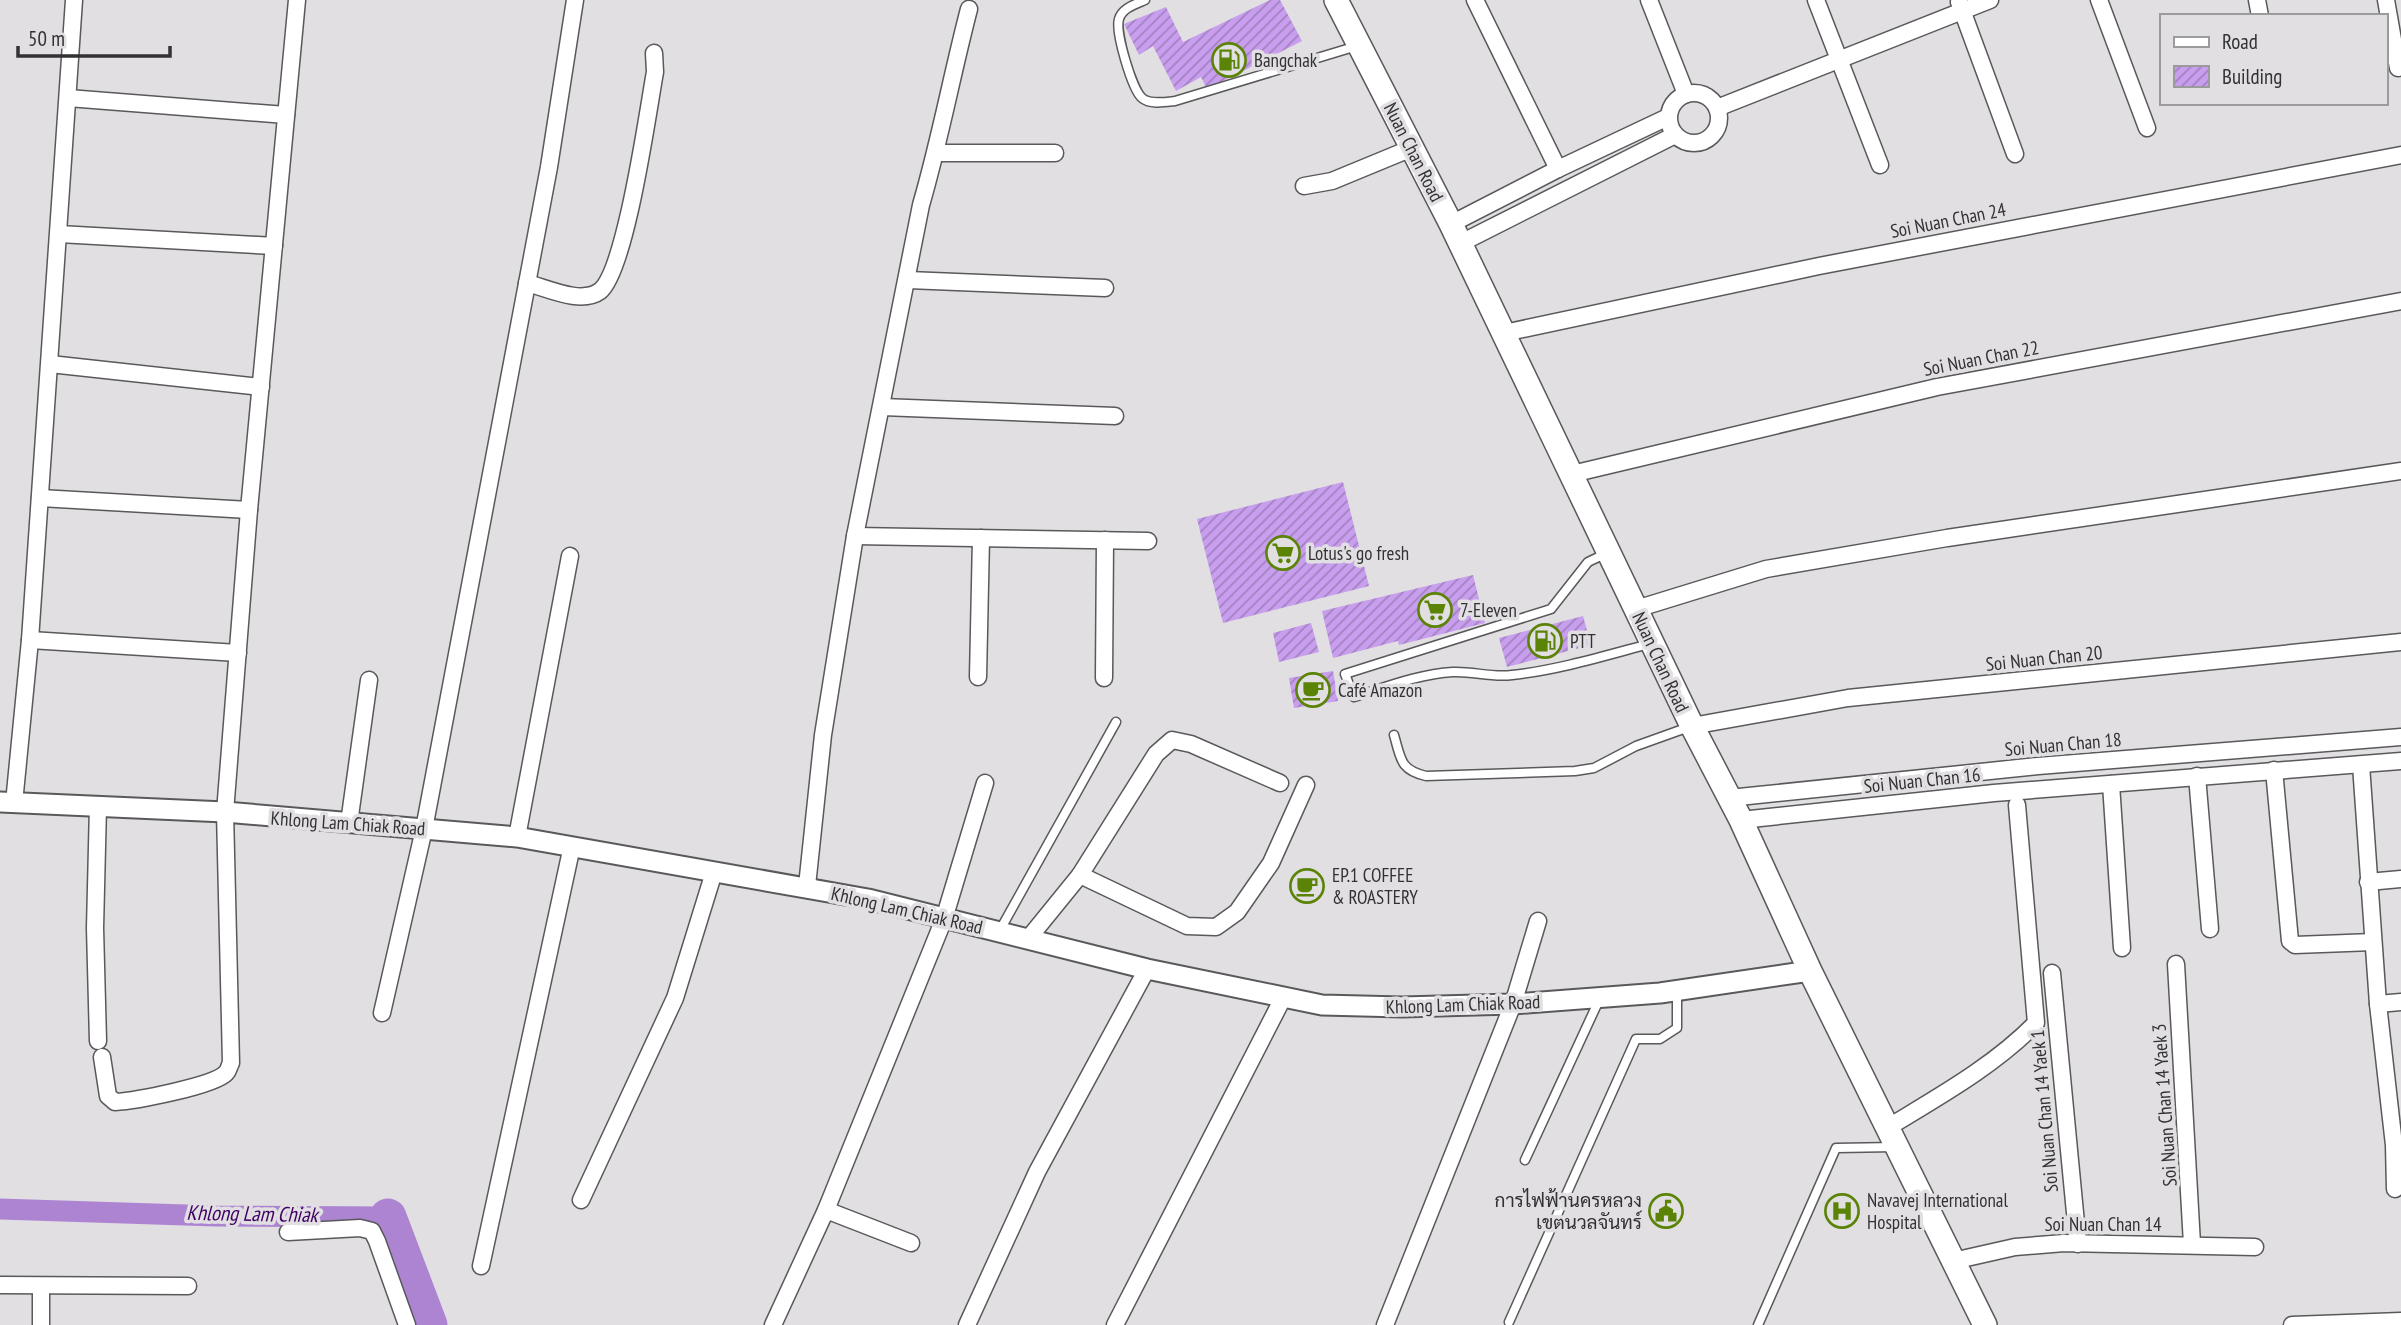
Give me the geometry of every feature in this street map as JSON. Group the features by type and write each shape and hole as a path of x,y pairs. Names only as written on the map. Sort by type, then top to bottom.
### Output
{"main road":[{"name":"Nuan Chan Road","path":"1336,0 1456,234 1692,726 1741,820 1810,971 1985,1325"}],"street":[{"path":"7,802 30,640 74,0"},
{"path":"98,806 95,928 100,1049 108,1096 114,1102 200,1085 220,1077 228,1071 231,1063 225,812 249,510 297,0"},
{"path":"382,1013 424,829 549,167 575,0"},
{"path":"1475,0 1558,169"},
{"path":"1649,0 1686,94"},
{"path":"1816,0 1880,164"},
{"path":"1717,108 1839,61 1960,5 1990,0"},
{"path":"2099,0 2147,128"},
{"path":"2386,0 2396,28 2398,68"},
{"path":"1960,5 2015,154"},
{"path":"807,886 823,735 855,536 922,205 937,153 946,99 969,9"},
{"path":"527,283 565,294 588,296 600,291 605,285 616,258 635,191 654,72 654,53"},
{"path":"1686,94 1702,94 1710,98 1717,108 1717,128 1706,141 1689,143 1675,135 1670,128 1668,117 1672,104 1686,94"},
{"path":"68,98 286,115"},
{"path":"1456,234 1558,169 1668,117"},
{"path":"1456,234 1675,135"},
{"path":"1304,186 1332,181 1412,148"},
{"path":"937,153 1055,153"},
{"name":"Soi Nuan Chan 24","path":"1504,333 1819,266 2401,155"},
{"path":"59,234 274,246"},
{"path":"908,280 1105,288"},
{"name":"Soi Nuan Chan 22","path":"1572,474 1937,387 2401,301"},
{"path":"50,365 261,387"},
{"path":"882,407 1115,416"},
{"path":"1636,609 1766,569 1960,536 2401,471"},
{"path":"40,498 249,510"},
{"path":"855,536 1149,541"},
{"path":"978,677 981,538"},
{"path":"1104,678 1105,540"},
{"path":"517,837 570,556"},
{"path":"30,640 238,653"},
{"name":"Soi Nuan Chan 20","path":"1692,726 1847,698 2401,642"},
{"path":"349,823 369,680"},
{"name":"Soi Nuan Chan 18","path":"1730,798 2038,766 2401,737"},
{"path":"1028,939 1080,875 1156,754 1172,740 1191,744 1280,783"},
{"name":"Soi Nuan Chan 16","path":"1741,820 1994,793 2401,761"},
{"path":"2361,765 2378,1004 2397,1145 2395,1189"},
{"path":"2274,770 2290,941 2295,945 2373,942"},
{"path":"2197,776 2210,929"},
{"path":"773,1325 826,1210 944,919 985,783"},
{"path":"2112,784 2122,948"},
{"path":"1080,875 1187,926 1216,927 1237,912 1270,863 1306,785"},
{"name":"Khlong Lam Chiak Road","path":"7,802 225,812 517,837 807,886 1147,969 1322,1005 1402,1007 1600,998 1677,991 1810,971"},
{"path":"1892,1138 2020,1040 2036,1023 2017,805"},
{"path":"481,1266 572,846"},
{"path":"581,1200 675,999 714,872"},
{"path":"2368,882 2401,879"},
{"path":"1385,1325 1513,1004 1538,922"},
{"name":"Soi Nuan Chan 14 Yaek 3","path":"2176,964 2192,1244"},
{"path":"967,1325 1037,1172 1147,969"},
{"name":"Soi Nuan Chan 14 Yaek 1","path":"2052,974 2077,1244"},
{"path":"1115,1325 1283,999"},
{"path":"2378,1004 2401,1002"},
{"path":"826,1210 911,1243"},
{"path":"288,1232 360,1228 372,1231 407,1325"},
{"name":"Soi Nuan Chan 14","path":"1954,1261 2015,1247 2077,1244 2255,1247"},
{"path":"0,1285 188,1286"},
{"path":"41,1286 41,1325"},
{"path":"2292,1325 2401,1321"}],"lane":[{"path":"1145,0 1125,10 1119,18 1118,33 1135,86 1140,97 1147,101 1175,101 1360,45"},
{"path":"1610,552 1588,562 1551,608 1345,674 1354,697 1433,674 1457,672 1509,676 1597,658 1652,643"},
{"path":"1000,931 1116,722"},
{"path":"1394,736 1403,765 1412,773 1440,776 1594,768 1636,746 1692,726"},
{"path":"1509,1322 1636,1039 1660,1039 1677,1028 1677,991"},
{"path":"1525,1160 1600,998"},
{"path":"1758,1325 1836,1148 1892,1138"}],"building":[{"name":"Bangchak","path":"1270,0 1280,0 1302,41 1207,89 1201,77 1176,91 1153,46 1139,55 1124,24 1166,7 1183,42"},
{"name":"Lotus's go fresh","path":"1343,482 1369,586 1223,623 1197,519"},
{"path":"1473,575 1485,623 1399,645 1398,641 1333,658 1322,611"},
{"name":"PTT","path":"1583,616 1591,645 1507,667 1499,638"},
{"path":"1311,623 1319,652 1279,662 1273,633"},
{"name":"Café Amazon","path":"1333,671 1338,701 1294,708 1289,678"}],"waterway":[{"name":"Khlong Lam Chiak","path":"0,1209 216,1216 388,1217"},
{"name":"Khlong Lam Chiak","path":"388,1217 429,1325"}],"place":[{"name":"Bangchak","path":"1229,60"},
{"name":"Lotus's go fresh","path":"1283,553"},
{"name":"7-Eleven","path":"1435,610"},
{"name":"PTT","path":"1545,641"},
{"name":"Café Amazon","path":"1313,690"},
{"name":"EP.1 COFFEE & ROASTERY","path":"1307,886"},
{"name":"การไฟฟ้านครหลวง เขตนวลจันทร์","path":"1666,1211"},
{"name":"Navavej International Hospital","path":"1842,1211"}]}
